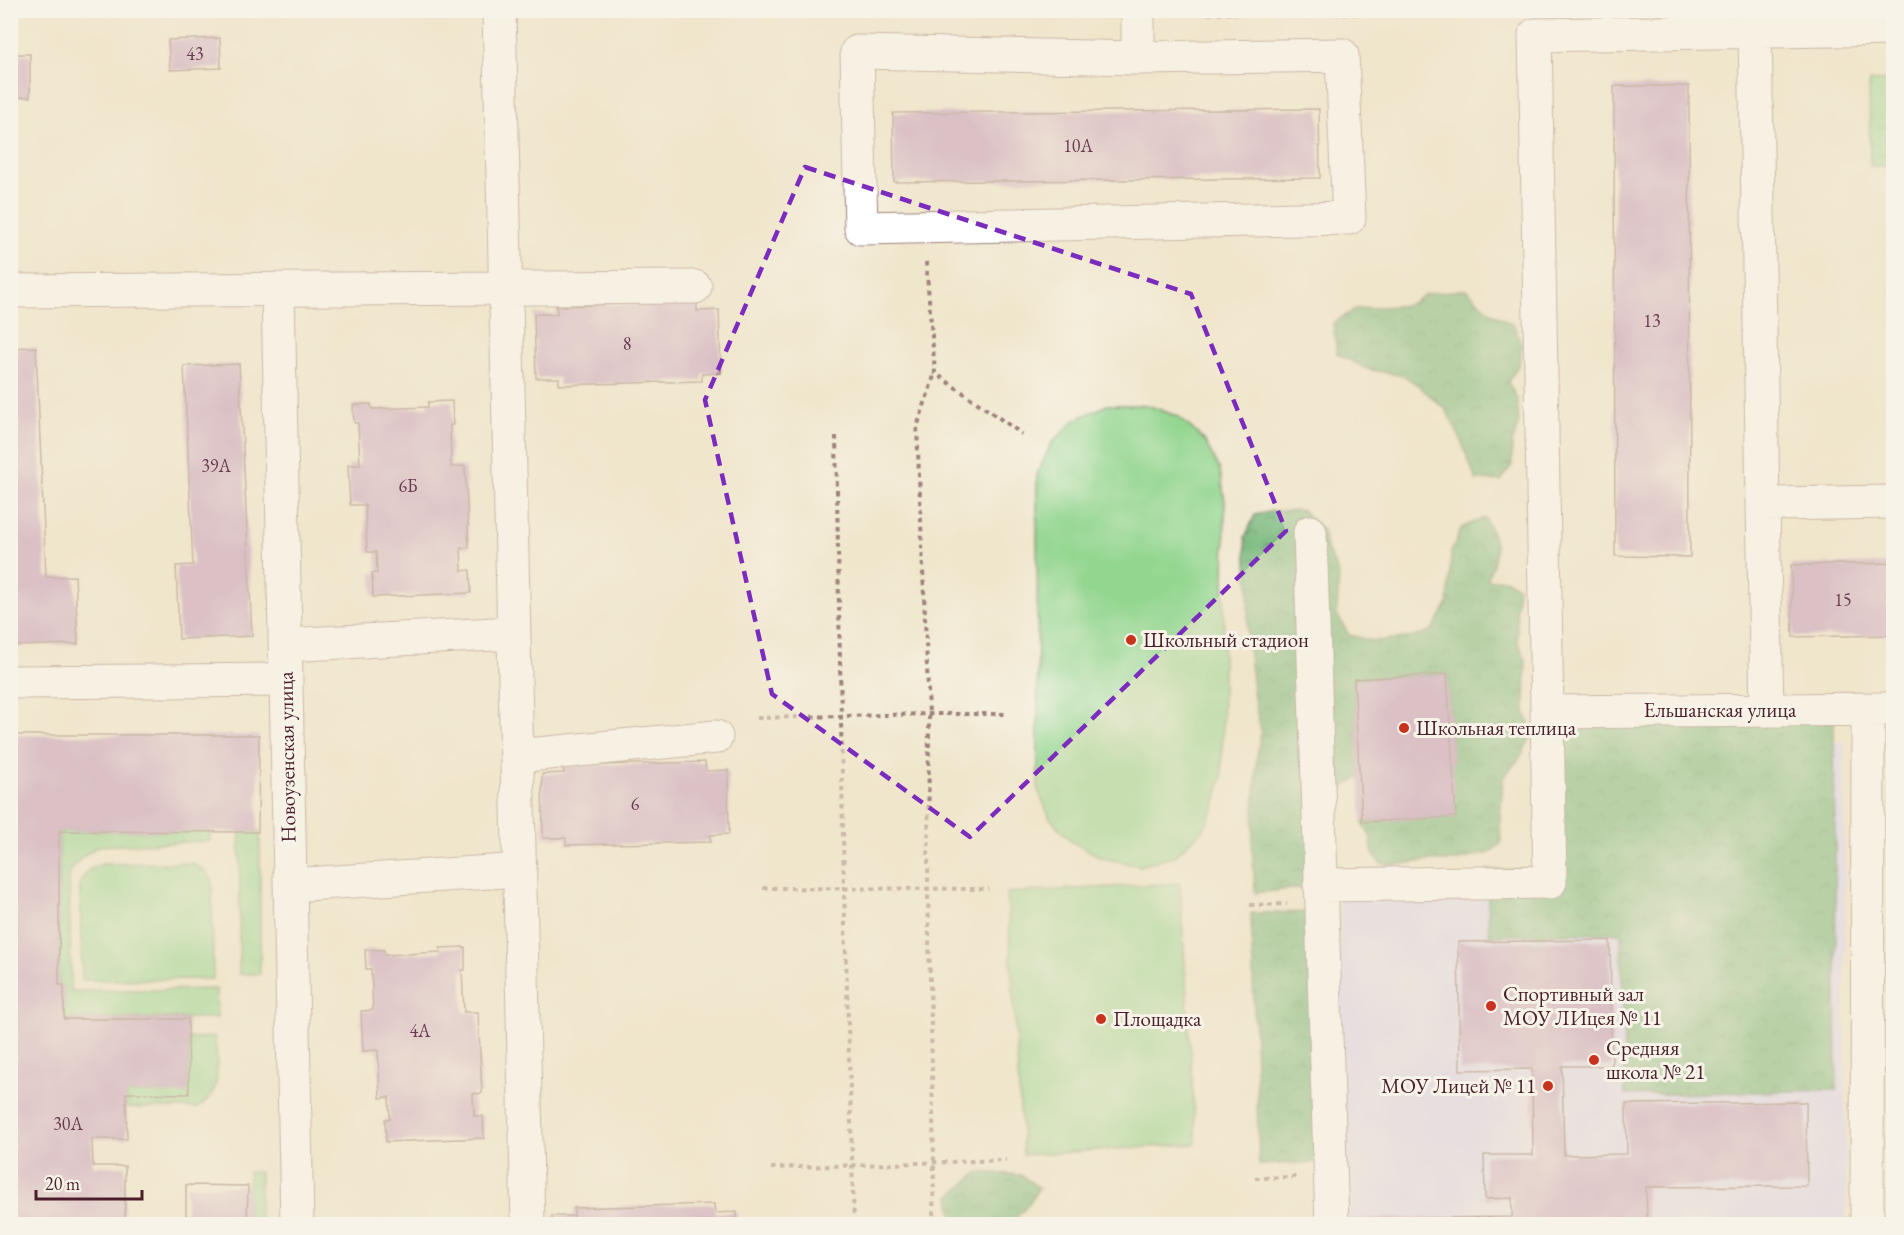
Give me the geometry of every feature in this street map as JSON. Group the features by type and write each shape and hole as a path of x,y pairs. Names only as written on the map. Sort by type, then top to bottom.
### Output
{"street":[{"path":"499,10 528,1224"},
{"path":"1138,12 1138,58"},
{"path":"1320,885 1550,882 1535,35 1893,29"},
{"path":"1755,32 1767,710"},
{"path":"857,52 1138,58 1342,55 1349,218 861,228 857,52"},
{"path":"10,291 695,287"},
{"name":"Новоузенская улица","path":"278,290 297,1224"},
{"path":"1763,504 1893,502"},
{"path":"1310,532 1332,1224"},
{"path":"285,645 514,633"},
{"path":"10,682 286,680"},
{"path":"1867,1224 1881,709"},
{"name":"Ельшанская улица","path":"1547,712 1881,709"},
{"path":"517,756 716,737"},
{"path":"290,885 520,870"}],"path":[{"path":"1138,12 1360,14 1470,10"},
{"path":"923,227 935,373 917,427 929,714 928,889 934,1163 933,1224"},
{"path":"935,373 1022,434"},
{"path":"836,436 844,889 854,1224"},
{"path":"757,718 1005,714"},
{"path":"763,888 989,889"},
{"path":"771,1167 1006,1160"},
{"path":"1254,1178 1330,1176"}],"highlighted area":[{"path":"805,167 1191,294 1286,531 970,837 772,694 705,400"}],"shaded area":[{"name":"Средняя школа № 21","path":"1844,742 1846,1224 1345,1224 1339,896 1553,895 1553,743"}],"green space":[{"path":"1893,80 1893,166 1870,166 1869,81"},
{"path":"1466,289 1490,312 1514,325 1522,346 1519,364 1508,382 1517,399 1519,422 1512,444 1512,465 1501,481 1476,480 1460,438 1446,410 1420,387 1404,376 1367,369 1337,354 1333,323 1356,309 1408,305 1426,294"},
{"name":"Школьный стадион","path":"1107,405 1147,405 1179,417 1204,440 1220,470 1225,502 1222,777 1215,807 1203,830 1174,856 1140,866 1103,858 1072,842 1050,818 1038,790 1037,475 1051,444 1075,420"},
{"path":"1302,510 1322,529 1326,547 1339,574 1337,614 1349,635 1375,641 1414,637 1432,630 1448,603 1451,552 1462,527 1485,518 1493,535 1496,549 1487,580 1505,579 1518,587 1516,609 1518,642 1526,660 1525,712 1529,723 1530,739 1519,759 1503,778 1501,844 1489,853 1456,861 1426,861 1392,865 1380,863 1372,852 1371,838 1362,822 1455,816 1447,674 1354,679 1360,776 1343,788 1336,822 1313,887 1255,893 1252,849 1257,755 1261,732 1254,699 1247,637 1249,590 1245,537 1255,515 1273,511"},
{"path":"1549,718 1834,720 1837,1090 1625,1095 1621,933 1489,936 1487,870 1553,869"},
{"path":"1891,737 1894,737 1893,949"},
{"path":"59,831 210,831 210,841 98,846 81,858 69,873 71,991 216,989 217,1018 64,1019 64,986 59,985"},
{"path":"240,831 260,832 260,974 239,974"},
{"path":"192,863 205,871 212,880 213,979 82,980 80,883 88,870 102,864"},
{"name":"Площадка","path":"1180,883 1196,1144 1023,1155 1007,893"},
{"path":"1314,912 1322,1162 1259,1165 1251,913"},
{"path":"215,1037 217,1077 212,1094 206,1102 197,1108 126,1108 126,1093 188,1093 189,1038"},
{"path":"248,1172 260,1172 260,1224 248,1224"},
{"path":"979,1172 1021,1175 1039,1188 1028,1205 1010,1224 954,1224 950,1196"}],"building":[{"path":"220,38 221,68 170,70 168,40"},
{"path":"10,54 30,54 30,97 10,97"},
{"path":"1614,86 1689,86 1690,557 1615,556"},
{"path":"1319,109 1320,178 894,182 893,113"},
{"path":"697,302 697,311 719,310 721,373 702,374 702,381 559,385 559,378 536,378 534,314 557,314 556,306"},
{"path":"36,347 46,577 75,576 78,644 10,646 10,348"},
{"path":"239,364 252,636 179,639 176,566 193,565 184,366"},
{"path":"452,401 451,467 465,466 469,548 461,548 462,571 470,570 471,593 373,597 372,573 377,573 376,552 367,552 365,505 350,505 348,465 360,465 358,423 354,423 353,405 371,404 372,409 428,407 428,402"},
{"path":"1894,563 1894,635 1793,637 1791,565"},
{"name":"Школьная теплица","path":"1447,674 1456,817 1362,822 1354,679"},
{"path":"10,735 259,735 258,832 59,831 59,985 64,985 64,1019 188,1019 189,1094 126,1093 127,1139 92,1139 93,1166 125,1166 125,1224 10,1224"},
{"path":"705,762 706,771 728,770 729,834 710,835 711,842 566,845 566,838 543,838 542,774 564,773 563,766"},
{"name":"МОУ Лицей № 11","path":"1610,940 1612,1066 1562,1066 1564,1155 1627,1154 1626,1104 1806,1102 1807,1186 1646,1187 1647,1224 1352,1224 1352,1219 1512,1217 1512,1198 1485,1199 1484,1155 1533,1155 1532,1069 1460,1070 1458,942"},
{"path":"465,947 465,970 462,970 464,1012 478,1012 482,1093 473,1094 474,1116 483,1116 484,1138 386,1142 385,1119 390,1119 389,1097 380,1098 378,1050 363,1051 361,1011 373,1010 371,969 366,969 365,950 384,950 385,955 441,952 440,948"},
{"path":"186,1185 248,1186 247,1224 186,1224"},
{"path":"714,1204 715,1213 737,1212 737,1224 552,1224 552,1216 574,1216 574,1208"}],"place":[{"name":"Школьный стадион","path":"1131,640"},
{"name":"Школьная теплица","path":"1404,728"},
{"name":"Спортивный зал МОУ ЛИцея № 11","path":"1491,1006"},
{"name":"Площадка","path":"1101,1019"},
{"name":"Средняя школа № 21","path":"1594,1060"},
{"name":"МОУ Лицей № 11","path":"1548,1086"}]}
